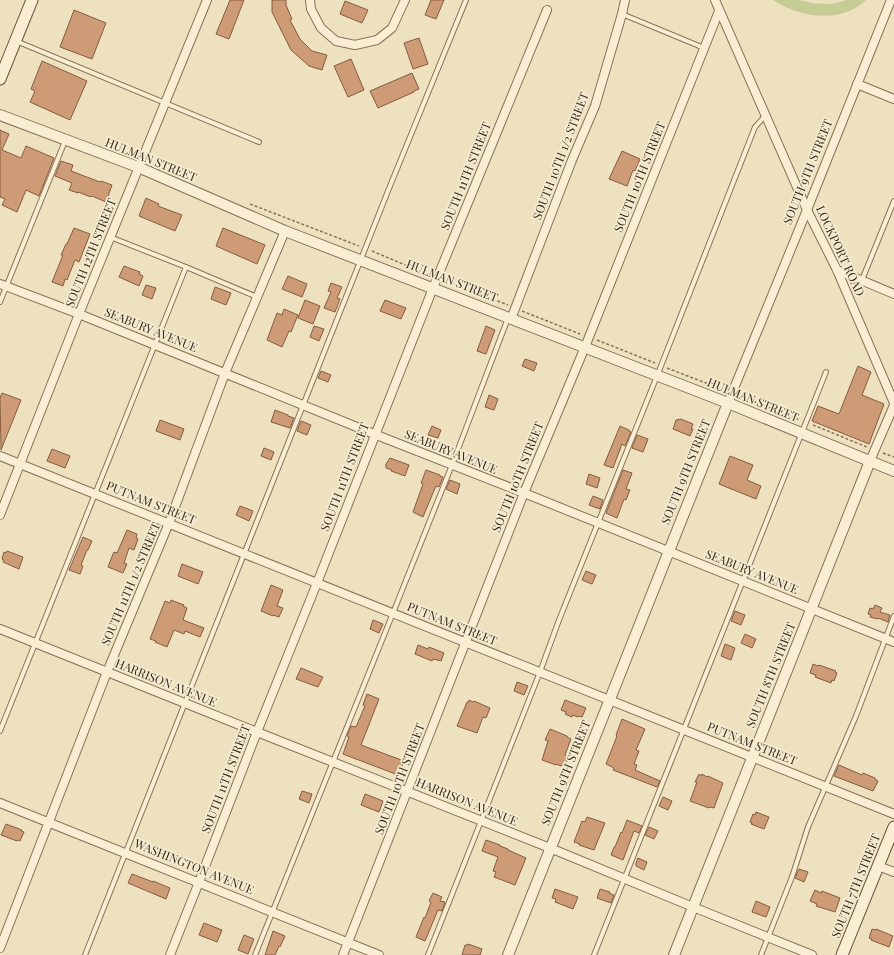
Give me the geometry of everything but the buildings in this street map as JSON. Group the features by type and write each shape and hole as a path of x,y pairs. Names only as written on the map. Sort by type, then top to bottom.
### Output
{"main road":[{"path":"0,79 32,0"},
{"name":"SOUTH 7TH STREET","path":"842,955 894,827"}],"street":[{"name":"SOUTH 12TH STREET","path":"0,515 138,167 207,0"},
{"path":"310,0 311,8 321,28 336,41 355,45 377,40 392,28 405,0"},
{"name":"SOUTH 10TH 1/2 STREET","path":"510,318 572,160 595,106 625,0"},
{"name":"LOCKPORT ROAD","path":"715,0 807,210 837,270 894,404"},
{"name":"SOUTH 9TH STREET","path":"508,955 732,393 891,0"},
{"name":"SOUTH 11TH STREET","path":"170,955 256,732 317,583 432,288 547,10"},
{"name":"SOUTH 10TH STREET","path":"343,955 524,493 585,348 720,10"},
{"path":"857,84 894,99"},
{"name":"HULMAN STREET","path":"0,115 138,167 285,231 510,318 894,471"},
{"name":"SOUTH 11TH 1/2 STREET","path":"0,948 107,672 169,523 225,373 285,231"},
{"path":"837,270 894,294"},
{"name":"SEABURY AVENUE","path":"3,285 155,344 374,434 890,640"},
{"name":"SOUTH 8TH STREET","path":"674,955 894,404"},
{"name":"PUTNAM STREET","path":"0,456 894,814"},
{"name":"HARRISON AVENUE","path":"0,629 550,848 812,955"},
{"name":"WASHINGTON AVENUE","path":"0,803 379,955"},
{"path":"878,866 894,872"}],"lane":[{"path":"85,955 390,186 466,0"},
{"path":"622,14 704,48"},
{"path":"15,40 259,142"},
{"path":"428,955 540,672 559,620 755,127 766,115"},
{"path":"0,302 3,285 65,140"},
{"path":"862,281 894,201"},
{"path":"110,237 257,297"},
{"path":"0,731 186,267"},
{"path":"255,955 510,318"},
{"path":"594,955 807,423 826,372"},
{"path":"761,955 792,877 808,827 890,640 894,616"}],"path":[{"path":"247,203 894,457"}],"green space":[{"path":"773,0 800,0 812,3 829,4 846,0 866,0 856,8 845,13 820,16 795,11"}]}
